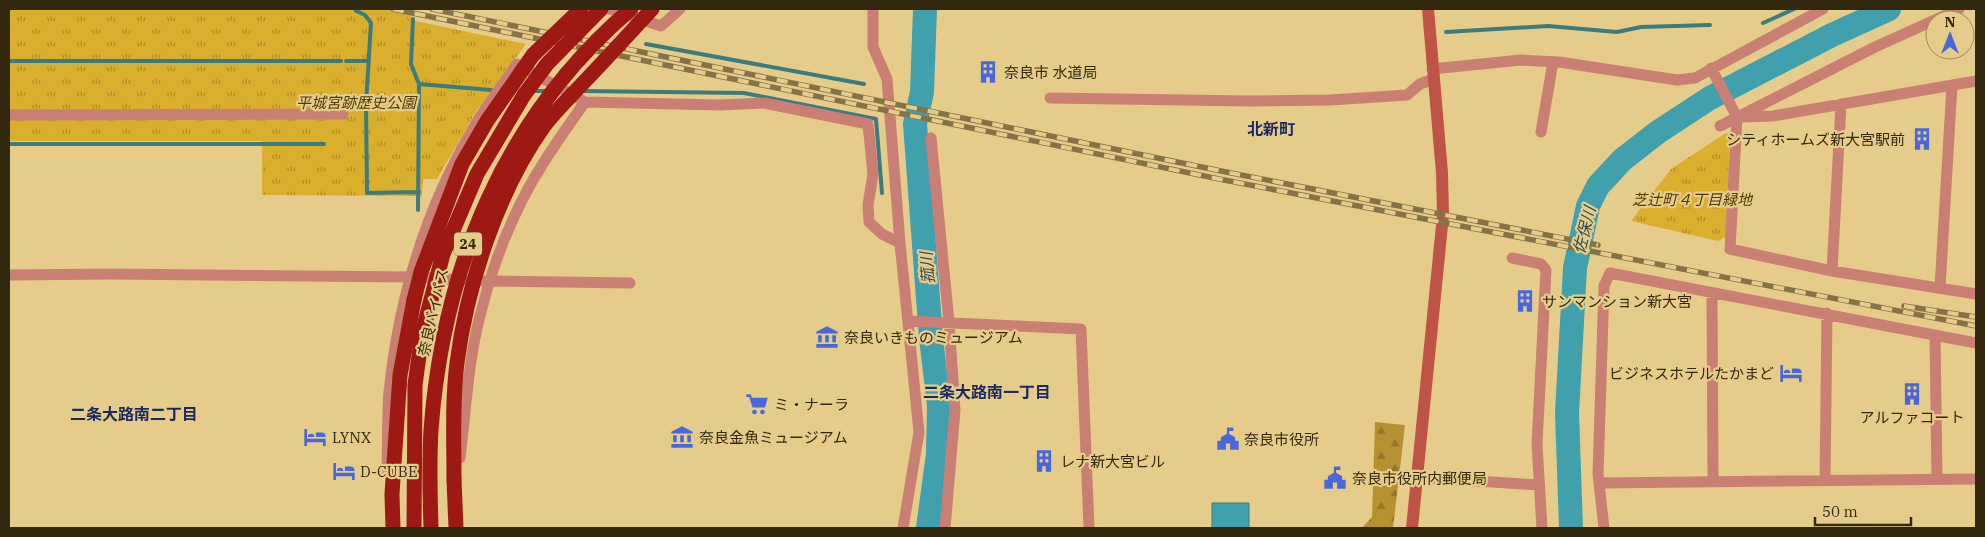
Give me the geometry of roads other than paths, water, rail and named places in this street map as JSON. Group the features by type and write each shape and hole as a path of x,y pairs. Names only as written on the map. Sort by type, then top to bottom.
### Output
{"highway":[{"path":"393,528 392,494 400,375 421,272 462,164 487,121 533,55 581,9"},
{"name":"奈良バイパス","path":"414,528 415,385 422,334 443,254 477,174 524,95 547,64 601,9"},
{"name":"奈良バイパス","path":"431,528 431,431 436,383 452,298 468,244 492,189 518,140 552,91 582,56 631,9"},
{"name":"24","path":"454,480 454,405 462,329 475,277 505,197 523,161 555,112 652,9"},
{"path":"454,480 456,528"}],"street":[{"path":"610,9 661,26 680,9"},
{"path":"873,9 873,47 887,79 900,243 919,432 903,528"},
{"path":"1412,528 1443,215 1442,173 1428,9"},
{"path":"1050,98 1250,101 1330,100 1407,95 1433,74 1521,60 1553,62 1677,80 1695,78 1823,9"},
{"path":"1720,126 1736,115 1875,46 1959,9"},
{"path":"1541,132 1553,62"},
{"path":"392,494 387,464 389,393 399,325 410,277 423,236 448,175 480,117 517,64 585,102 720,106 764,103 868,124 873,174 868,205 869,222 882,234 900,243"},
{"path":"1712,70 1736,115 1730,249 1832,271 1976,294"},
{"path":"1736,115 1773,116 1976,81"},
{"path":"1940,288 1952,85"},
{"path":"454,480 459,463 469,369 490,282 513,220 543,163 585,102"},
{"path":"1832,271 1841,104"},
{"path":"9,114 343,114"},
{"path":"931,138 949,322 955,410 945,528"},
{"path":"1512,258 1541,264 1546,270 1537,444 1542,528"},
{"path":"1604,528 1598,474 1599,408 1604,286 1610,272 1976,343"},
{"path":"9,275 111,274 410,277 490,282 630,284"},
{"path":"1712,293 1713,481"},
{"path":"1825,480 1826,313"},
{"path":"908,321 1081,329 1089,528"},
{"path":"1935,335 1937,479"},
{"path":"1417,477 1538,485"},
{"path":"1600,483 1976,479"}],"water":[{"path":"1212,503 1249,503 1249,528 1212,528"}],"waterway":[{"path":"357,9 356,11 365,15 371,23 366,104 367,193 419,192"},
{"name":"菰川","path":"925,9 922,92 915,124 931,338 939,406 938,454 928,528"},
{"path":"1763,23 1794,9"},
{"name":"佐保川","path":"1571,528 1567,413 1575,268 1588,206 1598,186 1622,160 1658,132 1710,98 1832,35 1889,9"},
{"path":"413,19 411,64 419,84 418,210"},
{"path":"1446,32 1548,26 1617,32 1641,27 1710,25"},
{"path":"646,44 864,84"},
{"path":"9,61 341,61"},
{"path":"346,61 369,61"},
{"path":"419,84 491,90"},
{"path":"531,91 547,91"},
{"path":"581,91 744,93 876,119 882,193"},
{"path":"9,144 324,144"}],"railway":[{"path":"393,9 1219,179 1976,326"},
{"path":"432,9 1221,171 1598,245"},
{"path":"1904,306 1976,317"}],"place":[{"name":"奈良市 水道局","path":"988,72"},
{"name":"シティホームズ新大宮駅前","path":"1922,139"},
{"name":"サンマンション新大宮","path":"1525,301"},
{"name":"奈良いきものミュージアム","path":"827,337"},
{"name":"ビジネスホテルたかまど","path":"1791,373"},
{"name":"アルファコート","path":"1912,394"},
{"name":"ミ・ナーラ","path":"757,404"},
{"name":"LYNX","path":"315,437"},
{"name":"奈良金魚ミュージアム","path":"682,437"},
{"name":"奈良市役所","path":"1228,439"},
{"name":"レナ新大宮ビル","path":"1044,461"},
{"name":"D-CUBE","path":"344,471"},
{"name":"奈良市役所内郵便局","path":"1335,478"}],"district":[{"name":"北新町","path":"1271,129"},
{"name":"二条大路南一丁目","path":"987,392"},
{"name":"二条大路南二丁目","path":"134,414"}],"park label":[{"name":"平城宮跡歴史公園","path":"356,102"},
{"name":"芝辻町４丁目緑地","path":"1692,199"}]}
